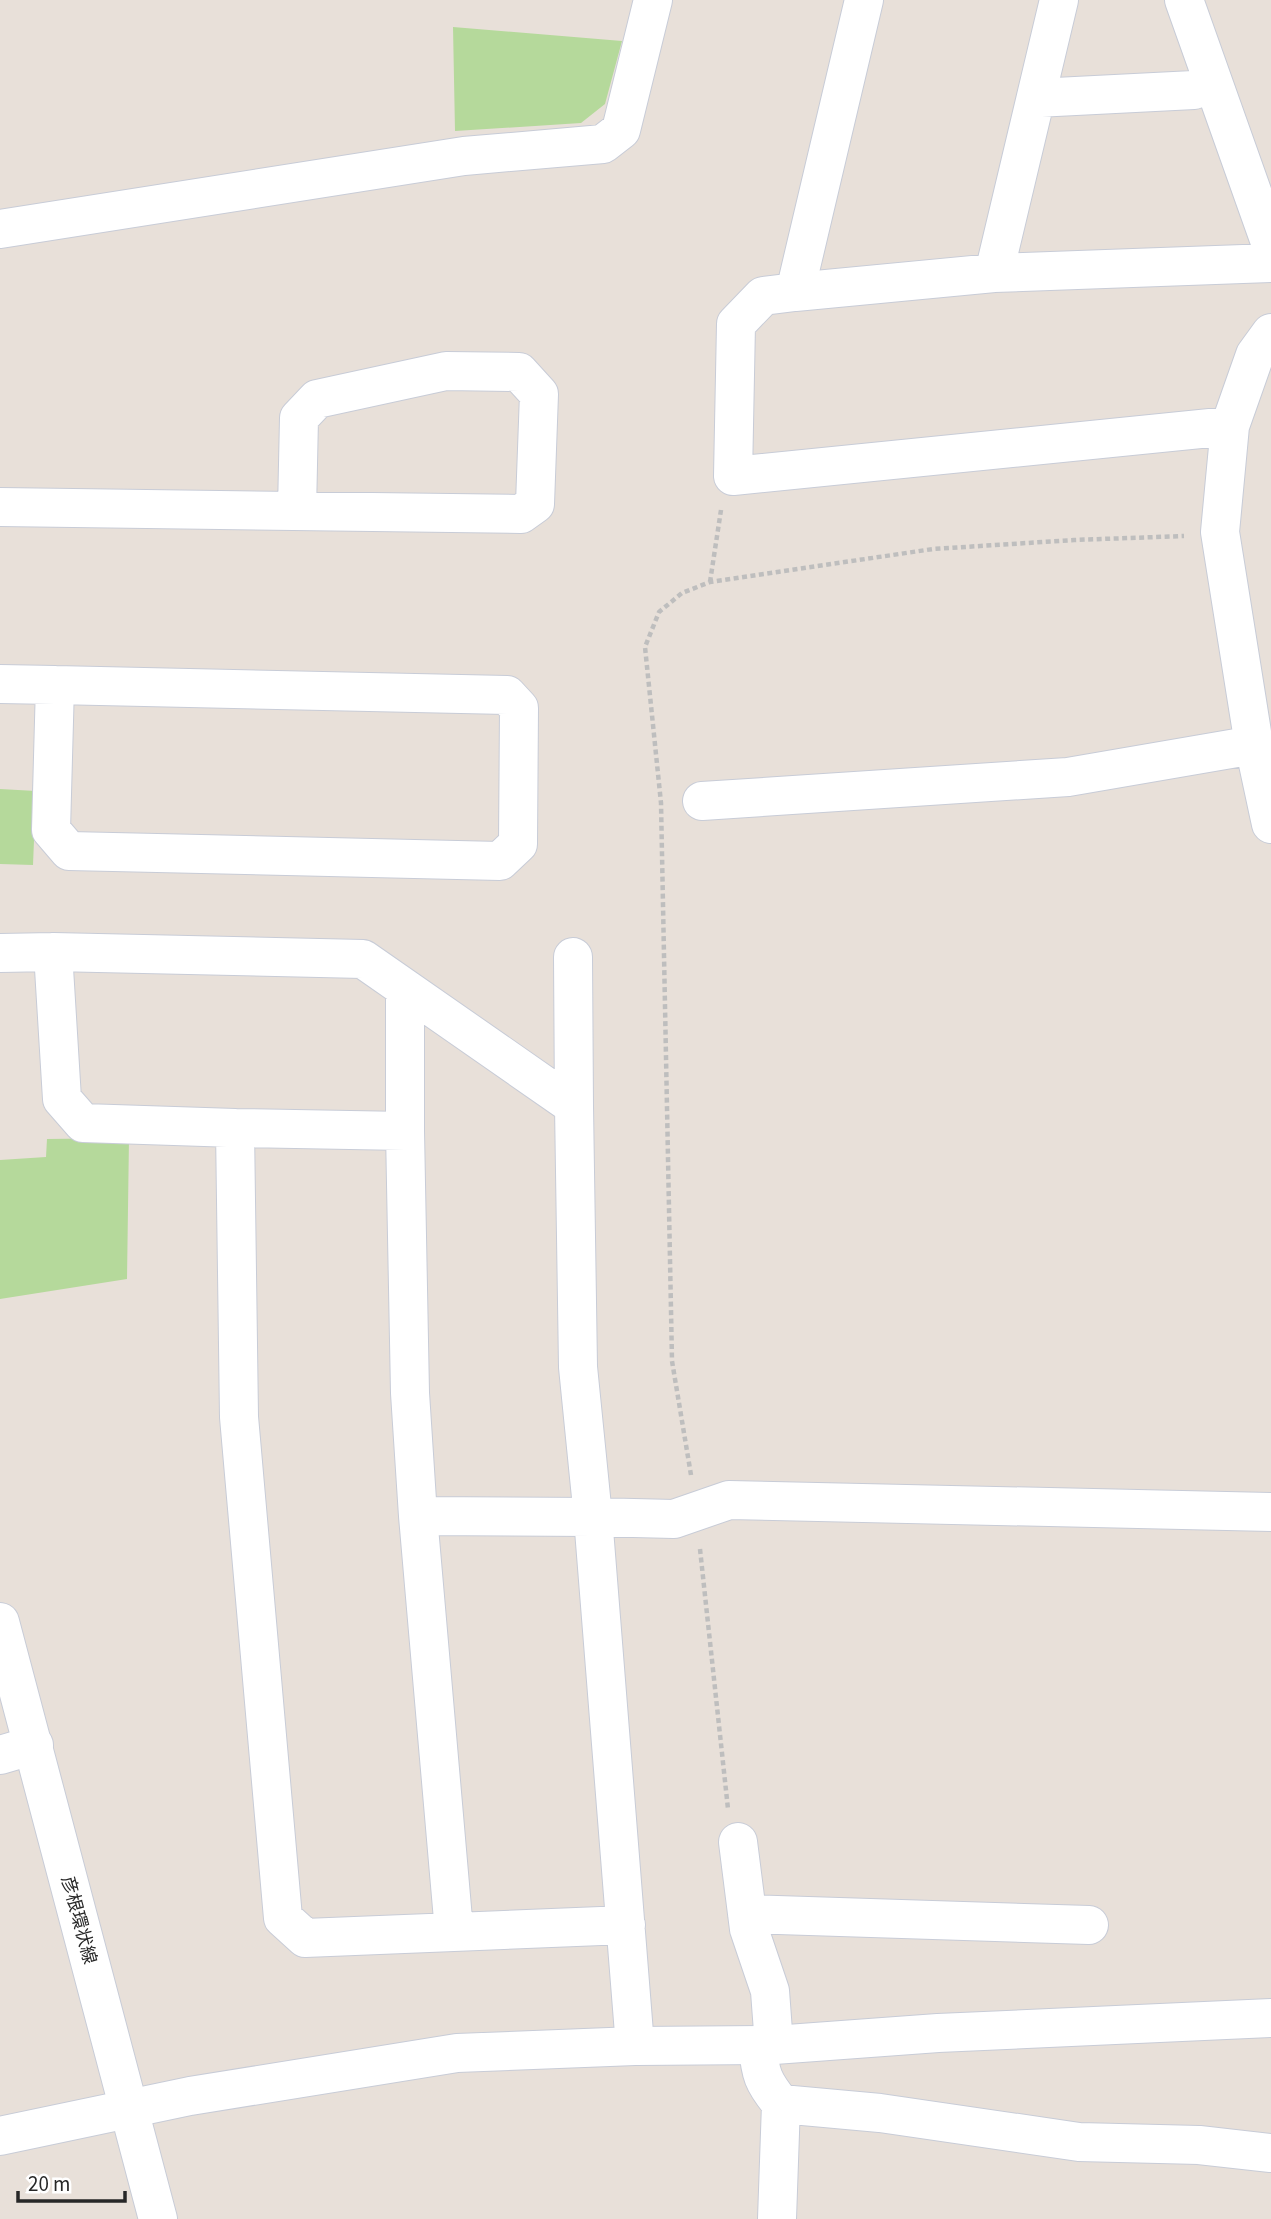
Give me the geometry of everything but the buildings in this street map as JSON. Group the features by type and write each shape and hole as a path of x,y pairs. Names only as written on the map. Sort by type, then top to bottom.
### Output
{"street":[{"path":"0,229 464,156 603,144 621,130 653,0"},
{"path":"795,292 864,0"},
{"path":"995,273 1059,0"},
{"path":"1184,0 1271,245"},
{"path":"1036,98 1194,90"},
{"path":"1230,426 733,476 736,324 762,296 795,292 995,273 1271,263"},
{"path":"1271,333 1255,355 1230,426 1220,532 1254,745 1271,824"},
{"path":"0,507 297,511 521,514 535,504 539,394 519,372 446,372 317,399 299,418 297,511"},
{"path":"0,684 55,685 507,695 519,708 517,844 500,861 69,851 51,830 55,685"},
{"path":"702,801 1068,777 1254,745"},
{"path":"53,952 62,1099 83,1123 405,1131"},
{"path":"0,953 363,959 574,1106"},
{"path":"573,957 578,1367 593,1517 635,2046"},
{"path":"405,989 410,1393 454,1931"},
{"path":"234,1128 239,1417 283,1918 304,1938 625,1924"},
{"path":"418,1516 674,1518 729,1500 1271,1512"},
{"name":"彦根環状線","path":"0,1622 17,1750 129,2110 158,2219"},
{"path":"738,1842 749,1929 770,1991 766,2045 760,2071 765,2084 781,2104 777,2219"},
{"path":"747,1914 1089,1925"},
{"path":"0,2136 190,2096 457,2053 635,2046 766,2045 937,2033 1271,2018"},
{"path":"781,2104 880,2113 1079,2142 1199,2145 1271,2153"}],"path":[{"path":"710,582 723,498 733,476"},
{"path":"738,1842 730,1830 697,1511 672,1361 661,803 645,647 659,612 682,593 710,582 933,549 1177,537 1220,532"}],"green space":[{"path":"453,27 622,41 605,104 581,123 455,131"},
{"path":"0,789 36,791 33,865 0,864"},
{"path":"129,1138 127,1279 0,1299 0,1160 46,1157 47,1139"}]}
